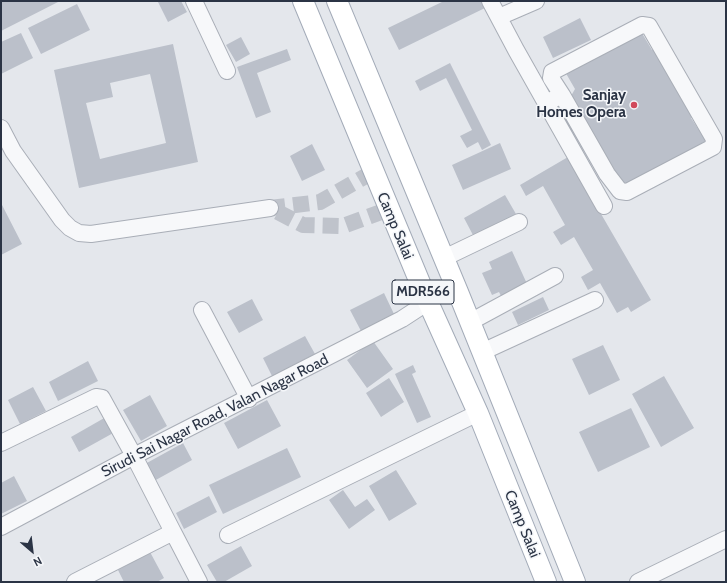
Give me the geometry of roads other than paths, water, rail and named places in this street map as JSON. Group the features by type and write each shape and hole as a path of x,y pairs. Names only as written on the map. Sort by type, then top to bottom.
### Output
{"main road":[{"name":"Camp Salai","path":"303,1 428,302 478,413 546,582"},
{"name":"Camp Salai","path":"337,1 444,258 575,582"}],"street":[{"path":"194,1 227,71"},
{"path":"490,1 604,206"},
{"path":"499,17 536,1"},
{"path":"642,25 649,26 714,139 713,147 627,192 620,191 607,174 562,95 550,78 552,72 642,25"},
{"path":"546,103 562,95"},
{"path":"1,128 7,154 66,225 80,233 91,234 270,208"},
{"path":"592,182 607,174"},
{"path":"444,258 519,222"},
{"path":"470,322 555,276"},
{"path":"482,352 595,300"},
{"name":"Sirudi Sai Nagar Road, Valan Nagar Road","path":"1,527 134,456 249,399 402,319 428,302"},
{"path":"202,310 249,399"},
{"path":"1,443 96,397 102,398 200,582"},
{"path":"228,535 478,413"},
{"path":"75,582 173,532"},
{"path":"638,582 726,539"}],"tunnel":[{"path":"373,172 320,202 270,208 303,225 343,226 389,209"}],"place":[{"name":"Sanjay Homes Opera","path":"634,105"}]}
